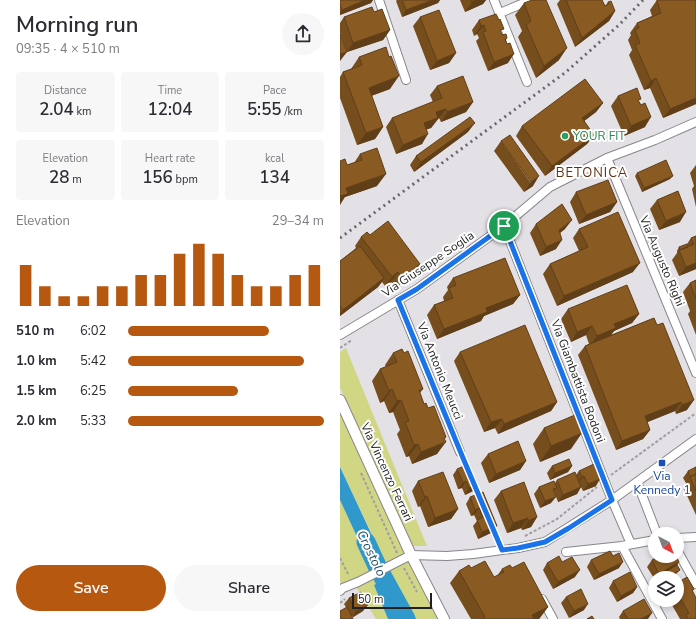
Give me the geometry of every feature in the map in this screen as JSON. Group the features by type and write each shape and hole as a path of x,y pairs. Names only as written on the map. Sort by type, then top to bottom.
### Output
{"street":[{"path":"379,0 406,80"},
{"path":"494,0 527,82"},
{"path":"500,13 531,0"},
{"name":"Via Giuseppe Soglia","path":"340,335 417,289 504,226 550,187 607,158 655,140 696,122"},
{"name":"Via Augusto Righi","path":"607,158 696,373"},
{"name":"Via Giambattista Bodoni","path":"504,226 612,500 626,545 662,619"},
{"name":"Via Antonio Meucci","path":"398,300 460,452"},
{"name":"Via Vincenzo Ferrari","path":"340,400 409,552 444,619"},
{"path":"341,587 354,580 401,561 409,552 460,555 518,548 545,542 612,500 696,438"},
{"path":"638,482 655,527"},
{"path":"684,538 696,538"},
{"path":"566,552 648,541"},
{"path":"684,563 696,584"},
{"path":"538,592 553,619"}],"path":[{"path":"519,539 532,534 557,519 604,480 696,413"},
{"path":"472,480 481,502"},
{"path":"490,523 502,550"},
{"path":"396,552 409,552"},
{"path":"340,558 354,580"}],"green space":[{"path":"346,348 427,546 411,546 340,388 340,352"},
{"path":"340,400 444,619 416,619 392,577 374,585 388,619 376,619 354,584 343,588 340,581 340,500 371,567 384,560 340,467"}],"water":[{"path":"340,467 384,561 371,567 340,500"},
{"path":"392,576 416,619 388,619 374,585"}],"building":[{"path":"340,0 362,0 363,1 342,10"},
{"path":"402,0 433,0 406,10"},
{"path":"532,0 546,0 567,48 544,66 526,25 531,21 524,3"},
{"path":"566,0 602,0 605,6 611,1 615,11 582,38"},
{"path":"657,0 696,0 696,98 670,109 656,78 651,81 635,45 640,43 635,30 639,28 637,23 661,13"},
{"path":"372,7 374,12 382,9 390,30 353,43 344,17"},
{"path":"439,10 456,53 437,61 420,17"},
{"path":"496,14 504,29 500,30 502,35 506,34 507,38 505,39 507,44 510,43 514,54 494,62 483,32 486,31 484,25 481,26 479,20"},
{"path":"340,34 347,52 340,54"},
{"path":"386,47 389,57 391,56 399,76 369,88 383,127 366,133 343,72 362,65 359,57"},
{"path":"463,76 473,102 447,112 446,109 436,112 438,118 424,123 428,134 403,145 392,118 442,98 437,86"},
{"path":"585,79 603,103 582,118 594,135 552,166 522,126"},
{"path":"637,88 641,99 638,100 641,105 645,103 651,117 631,126 618,96"},
{"path":"470,117 475,123 421,162 416,156"},
{"path":"510,135 539,176 531,182 501,141"},
{"path":"377,148 386,174 346,188 348,194 340,196 340,161 345,159 347,165 362,160 360,154"},
{"path":"666,160 673,176 644,188 637,173"},
{"path":"608,180 617,202 586,215 576,192"},
{"path":"678,191 686,212 666,221 657,200"},
{"path":"562,204 572,220 559,230 562,240 546,247 536,224"},
{"path":"618,212 640,263 564,296 550,264 588,247 579,229"},
{"path":"388,221 420,264 402,278 398,272 392,277 361,237 367,232 370,235"},
{"path":"696,236 696,263 686,267 679,250 694,244 691,238"},
{"path":"687,244 688,247 680,250 679,247"},
{"path":"360,246 384,278 343,310 340,306 340,261"},
{"path":"505,258 520,295 486,308 487,312 444,329 434,305 453,298 449,288 456,285 453,278"},
{"path":"696,280 696,299 690,283"},
{"path":"627,285 639,314 614,324 616,328 597,336 592,326 577,332 568,309"},
{"path":"654,318 657,325 663,323 694,400 682,405 681,402 645,416 650,430 622,441 585,346"},
{"path":"525,325 557,402 504,424 502,419 491,422 460,352"},
{"path":"402,349 404,353 408,351 423,389 419,390 424,404 426,403 428,408 434,406 446,437 444,438 446,442 421,452 418,444 414,445 405,422 409,421 401,400 397,401 392,389 389,391 380,369 397,362 393,353"},
{"path":"575,415 582,433 551,446 544,428"},
{"path":"518,441 526,461 496,474 488,454"},
{"path":"569,459 572,466 555,473 552,466"},
{"path":"469,464 478,485 469,488 466,481 463,483 457,469"},
{"path":"594,464 600,479 588,484 584,476 582,477 579,471"},
{"path":"696,467 696,474 690,477 688,471"},
{"path":"443,472 458,509 435,518 427,496 425,497 418,481"},
{"path":"575,472 581,487 563,495 557,480"},
{"path":"696,474 696,491 690,477"},
{"path":"554,481 557,488 553,489 556,497 545,501 539,487"},
{"path":"524,482 537,517 528,521 528,518 513,523 501,491"},
{"path":"483,492 497,526 482,532 477,520 483,517 479,508 475,510 470,497"},
{"path":"610,551 613,556 619,553 623,562 599,574 591,560"},
{"path":"559,556 562,562 572,557 580,570 558,582 547,563"},
{"path":"485,561 494,577 504,572 502,569 510,565 512,568 524,562 548,607 532,615 534,619 482,619 485,617 459,571 469,565 471,568"},
{"path":"654,563 677,563 664,571 658,571"},
{"path":"677,565 680,570 678,571 667,571"},
{"path":"630,572 637,587 621,596 613,581"},
{"path":"687,577 694,589 692,590 696,598 696,619 688,619 686,615 689,613 684,604 684,579"},
{"path":"581,589 588,604 574,611 566,597"},
{"path":"361,592 368,605 356,611 349,598"},
{"path":"644,599 652,613 641,619 628,619 623,611"},
{"path":"347,607 353,619 340,619 340,611"},
{"path":"592,616 594,619 587,619"}],"waterway":[{"name":"Crostolo","path":"366,542 378,568 406,619"}],"railway":[{"path":"340,238 566,72 620,24 643,0"}],"place":[{"name":"YOUR FIT","path":"565,136"},
{"name":"Via Kennedy 1","path":"662,463"}],"district":[{"name":"BETONICA","path":"592,172"}],"route":[{"path":"504,226 612,500 545,542 502,550 398,300 417,289 504,226"}]}
